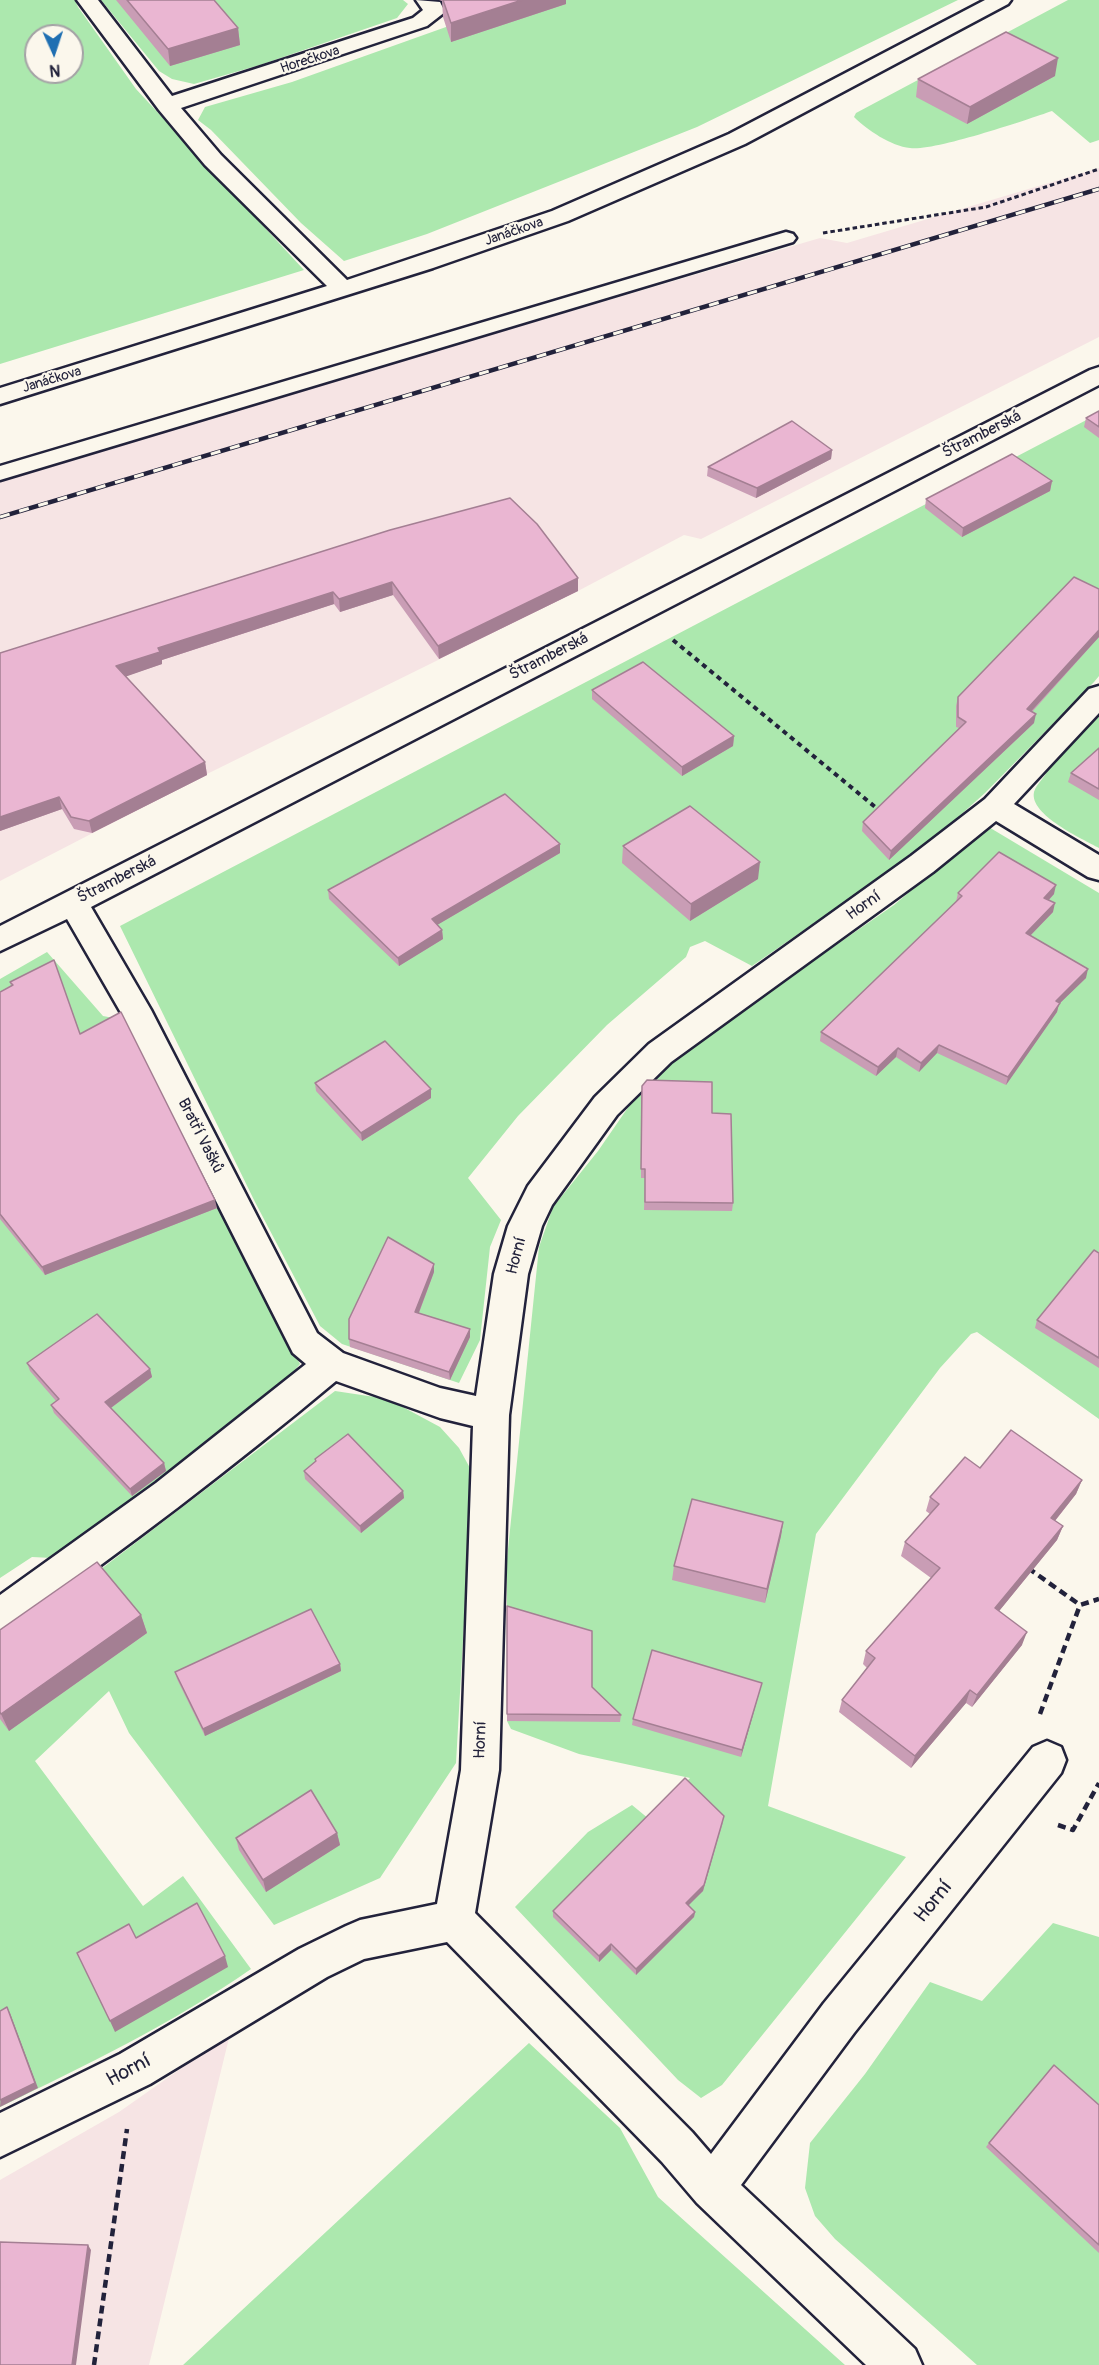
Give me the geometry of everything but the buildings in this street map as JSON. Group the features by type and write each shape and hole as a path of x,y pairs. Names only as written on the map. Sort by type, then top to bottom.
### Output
{"street":[{"path":"87,0 167,105 213,160 343,289"},
{"name":"Horečkova","path":"167,105 420,22 434,12 433,6 426,0"},
{"name":"Janáčkova","path":"0,396 343,289 560,216 654,177 748,133 1001,0"},
{"name":"Štramberská","path":"0,940 1099,375"},
{"name":"Horní","path":"0,2136 135,2068 313,1963 360,1940 454,1920 480,1770 491,1415 511,1274 525,1226 540,1196 606,1106 660,1053 934,855 994,806 1099,696"},
{"path":"994,806 1099,869"},
{"name":"Bratří Vašků","path":"73,903 135,1010 305,1343 331,1364 440,1403 491,1415"},
{"path":"0,1617 139,1518 262,1423 331,1364"},
{"name":"Horní","path":"712,2188 839,2018 1047,1760"},
{"path":"454,1920 677,2147 712,2188 899,2365"}],"lane":[{"path":"0,473 786,238"}],"path":[{"path":"786,238 986,207 1099,169"},
{"path":"665,634 934,855"},
{"path":"1024,1565 1080,1605"},
{"path":"1080,1605 1099,1599"},
{"path":"1047,1760 1028,1745 1080,1605"},
{"path":"94,2365 135,2068"}],"shaded area":[{"path":"1099,168 1099,337 701,539 684,535 578,591 207,774 0,881 0,479 820,238 847,243"},
{"path":"230,2034 149,2365 0,2365 0,2180 119,2112"}],"green space":[{"path":"0,0 75,0 136,89 304,270 0,364"},
{"path":"101,0 403,0 408,4 397,18 260,65 194,84 172,79 159,71"},
{"path":"453,0 958,0 697,127 427,234 344,261 301,223 211,130 198,120 205,107 292,82 474,17"},
{"path":"1068,0 1099,0 1099,140 1090,143 1052,111 958,140 921,148 910,148 880,137 854,117 856,113"},
{"path":"1094,416 1099,417 1099,676 1094,682 985,793 927,845 752,966 705,941 690,947 686,957 607,1025 518,1116 468,1178 501,1220 490,1247 480,1340 459,1383 342,1344 320,1326 255,1202 120,926"},
{"path":"1099,716 1099,848 1048,817 1035,801 1034,792 1048,768"},
{"path":"987,826 1099,893 1099,1419 977,1332 971,1334 940,1368 816,1534 768,1806 906,1857 722,2085 701,2098 678,2080 515,1907 588,1832 632,1805 649,1819 690,1778 579,1754 511,1729 507,1721 507,1559 539,1247 553,1207 598,1151 647,1080 713,1030 894,905"},
{"path":"47,952 103,1016 124,1020 300,1364 263,1406 122,1511 52,1558 32,1557 0,1578 0,979"},
{"path":"335,1391 388,1399 440,1427 459,1448 476,1479 466,1587 456,1763 380,1878 274,1925 129,1733 109,1691 35,1761 143,1906 183,1876 251,1969 160,2026 0,2107 0,1646"},
{"path":"1053,1923 1099,1937 1099,2365 977,2365 835,2239 815,2216 805,2188 810,2143 865,2074 930,1982 982,2001"},
{"path":"529,2043 620,2128 658,2197 845,2365 183,2365"}],"railway":[{"path":"0,517 1099,189"}]}
